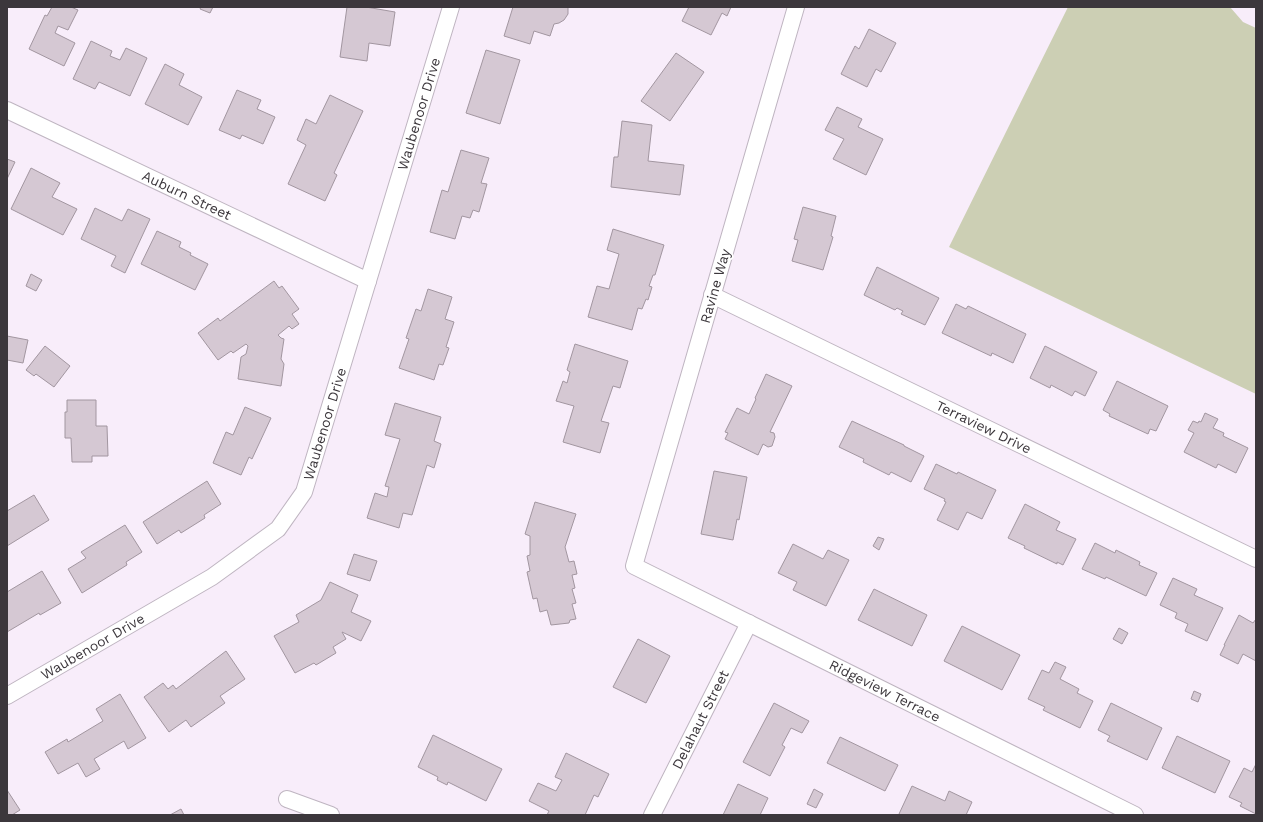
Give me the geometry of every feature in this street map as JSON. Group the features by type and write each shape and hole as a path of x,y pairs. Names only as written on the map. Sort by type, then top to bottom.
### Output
{"street":[{"name":"Waubenoor Drive","path":"7,696 212,577 278,529 304,492 451,7"},
{"name":"Ravine Way","path":"634,566 796,7"},
{"name":"Auburn Street","path":"7,110 368,281"},
{"name":"Terraview Drive","path":"712,295 1256,559"},
{"name":"Ridgeview Terrace","path":"634,566 1135,815"},
{"name":"Delahaut Street","path":"652,815 749,623"},
{"path":"286,799 331,815"}],"green space":[{"path":"1068,7 1230,7 1243,22 1256,28 1256,394 949,247"}],"building":[{"path":"52,7 71,7 78,10 68,30 58,26 55,33 75,43 64,66 29,49 45,15 47,16"},
{"path":"201,7 213,7 210,13 200,9"},
{"path":"347,7 366,7 395,12 390,46 369,43 367,61 340,57"},
{"path":"513,7 568,7 568,14 564,20 554,24 550,36 534,31 530,44 504,36"},
{"path":"689,7 731,7 727,16 722,13 711,35 682,21"},
{"path":"869,29 896,43 881,72 876,69 867,87 841,74 855,46 859,49"},
{"path":"91,41 112,51 110,56 120,60 126,48 147,58 130,96 99,82 95,89 73,79"},
{"path":"486,50 520,60 500,124 466,113"},
{"path":"676,53 704,72 670,121 641,101"},
{"path":"165,64 184,74 179,85 202,97 188,125 145,104"},
{"path":"237,90 261,100 257,109 275,117 263,144 242,135 240,139 219,130"},
{"path":"330,95 363,111 334,173 337,175 325,201 288,184 306,145 297,140 306,119 316,124"},
{"path":"837,107 862,119 858,127 883,139 866,175 833,159 844,139 825,130"},
{"path":"622,121 652,125 648,161 684,165 680,195 611,187 614,157 618,157"},
{"path":"461,150 489,158 481,183 487,184 479,212 473,210 470,218 462,216 455,239 430,232 442,190 448,192"},
{"path":"7,159 15,162 7,179"},
{"path":"31,168 60,183 52,197 77,209 63,235 11,209"},
{"path":"803,207 836,216 831,236 833,237 823,270 792,261 798,240 794,239"},
{"path":"95,208 122,221 128,209 150,219 125,273 111,266 116,256 81,239"},
{"path":"613,229 664,245 655,275 653,275 649,286 652,287 648,300 646,299 642,309 638,308 632,330 588,317 597,286 609,289 619,254 607,250"},
{"path":"157,231 181,242 179,247 191,253 190,255 208,264 195,290 141,264"},
{"path":"877,267 939,298 925,325 901,314 903,311 897,308 895,310 864,295"},
{"path":"31,274 42,280 36,291 26,286"},
{"path":"274,281 279,288 282,286 299,309 292,314 299,324 292,329 289,326 278,335 284,339 281,359 284,364 281,386 238,379 241,357 246,354 248,346 246,344 233,353 231,351 218,360 198,333 218,318 220,321"},
{"path":"428,289 452,297 445,319 454,322 446,347 449,348 443,365 439,364 434,380 399,368 409,339 406,338 416,309 421,311"},
{"path":"956,304 966,309 968,306 1026,334 1013,363 992,353 991,356 942,333"},
{"path":"7,336 28,340 23,363 7,360"},
{"path":"575,344 628,361 620,388 613,386 601,421 609,423 600,453 563,442 574,406 556,401 563,381 567,383 570,372 567,370"},
{"path":"45,346 70,366 54,387 36,374 34,376 26,370"},
{"path":"1045,346 1097,372 1085,396 1075,391 1072,396 1051,385 1050,388 1030,378"},
{"path":"766,374 792,386 770,432 774,433 775,437 772,446 768,447 763,444 758,455 725,439 728,433 725,432 737,408 749,414"},
{"path":"1117,381 1168,406 1156,431 1150,429 1148,434 1109,416 1110,414 1103,410"},
{"path":"67,400 96,400 96,426 107,426 108,456 92,456 92,462 72,462 71,438 65,438 65,412 67,412"},
{"path":"395,403 441,417 434,441 441,444 434,468 427,465 412,515 403,513 399,528 367,518 375,493 387,497 389,487 385,486 400,439 385,435"},
{"path":"245,407 271,418 252,459 249,457 241,475 213,463 226,432 233,435"},
{"path":"1205,413 1218,419 1213,428 1224,433 1223,436 1248,448 1236,473 1218,464 1216,468 1184,452 1194,433 1188,430 1193,421 1198,423 1199,421 1201,422"},
{"path":"852,421 924,456 911,482 891,472 889,475 863,462 864,459 839,447"},
{"path":"936,464 957,474 958,472 996,490 982,519 967,512 958,530 937,520 946,502 944,501 945,499 924,489"},
{"path":"714,471 747,477 739,520 737,519 733,540 701,534"},
{"path":"207,481 221,504 204,515 205,518 181,533 179,530 157,544 143,522"},
{"path":"34,495 49,520 7,546 7,511"},
{"path":"535,502 576,514 565,547 569,562 574,561 577,574 572,575 575,588 572,589 576,603 572,604 576,619 570,620 569,623 551,625 547,610 540,612 537,598 533,599 527,572 530,571 527,556 530,555 530,536 525,534"},
{"path":"1025,504 1060,522 1056,530 1076,539 1063,565 1057,562 1057,564 1024,548 1025,546 1008,538"},
{"path":"125,525 142,552 126,562 127,565 82,593 68,569 86,558 81,552"},
{"path":"878,537 884,539 879,550 873,546"},
{"path":"1095,543 1115,553 1116,550 1140,562 1139,565 1157,573 1146,596 1106,577 1105,579 1082,569"},
{"path":"793,544 823,559 828,550 849,560 826,606 793,590 797,582 778,573"},
{"path":"354,554 377,561 370,581 347,574"},
{"path":"42,571 61,603 40,615 39,613 7,632 7,592"},
{"path":"1173,578 1197,589 1194,595 1223,608 1207,641 1185,631 1188,624 1175,618 1177,613 1160,605"},
{"path":"330,582 358,595 351,612 371,621 361,641 342,632 346,639 333,647 336,653 316,665 314,663 295,673 274,636 299,622 296,615 321,600"},
{"path":"874,589 927,615 912,646 858,620"},
{"path":"1239,615 1253,623 1256,619 1256,661 1243,654 1238,664 1220,655"},
{"path":"962,626 1020,655 1002,690 944,661"},
{"path":"1119,628 1128,633 1122,644 1113,639"},
{"path":"638,639 670,656 646,703 613,687"},
{"path":"226,651 245,679 220,696 225,703 191,727 186,720 169,732 144,697 163,683 168,689 173,685 176,689"},
{"path":"1055,662 1066,667 1060,679 1079,689 1077,693 1093,701 1080,728 1043,710 1045,707 1028,699 1042,670 1049,673"},
{"path":"1194,691 1201,694 1198,702 1191,699"},
{"path":"120,694 146,738 128,749 124,741 94,759 100,769 86,777 78,763 58,774 45,752 67,739 68,742 103,721 96,709"},
{"path":"774,703 809,721 802,733 791,728 782,745 785,747 770,776 743,762"},
{"path":"1111,703 1162,728 1147,760 1107,741 1110,736 1098,730"},
{"path":"433,735 502,769 486,801 448,782 447,785 437,780 438,777 418,767"},
{"path":"1177,736 1230,761 1215,793 1162,768"},
{"path":"840,737 898,765 885,791 827,763"},
{"path":"566,753 609,774 598,797 594,795 585,815 547,815 549,811 529,801 538,783 556,791 562,780 555,777"},
{"path":"1256,764 1256,814 1240,806 1242,803 1229,797 1244,768 1252,772"},
{"path":"738,784 768,798 760,815 723,815"},
{"path":"912,786 945,801 949,791 972,802 966,815 899,814"},
{"path":"814,789 823,794 816,808 807,804"},
{"path":"7,790 20,810 12,815 7,815"},
{"path":"181,809 184,815 170,815"}]}
